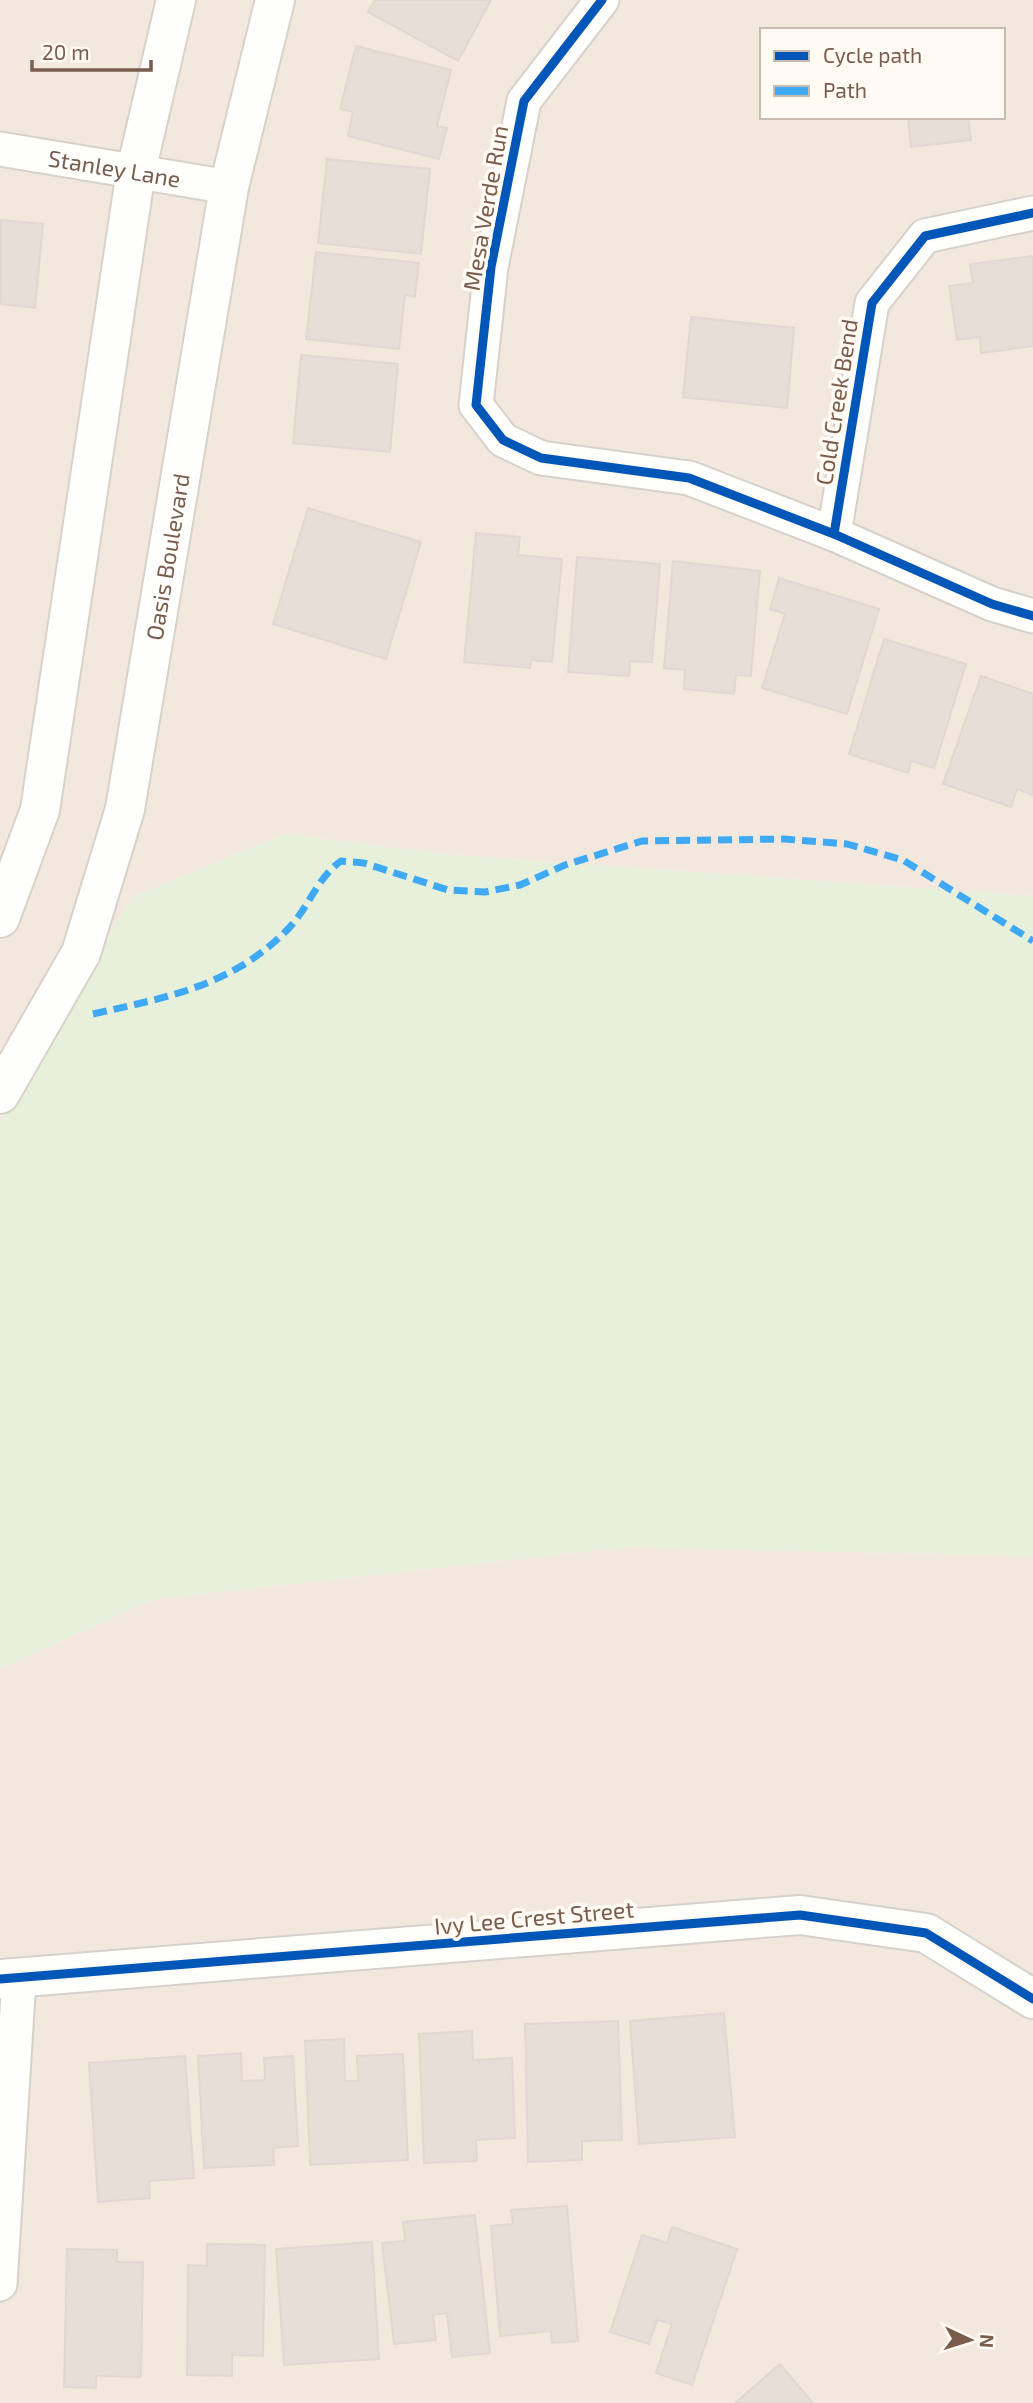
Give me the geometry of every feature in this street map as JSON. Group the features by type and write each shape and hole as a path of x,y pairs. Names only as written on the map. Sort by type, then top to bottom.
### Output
{"main road":[{"path":"0,918 40,810 136,171 176,0"},
{"name":"Oasis Boulevard","path":"0,1094 81,953 125,809 229,187 275,0"},
{"name":"Ivy Lee Crest Street","path":"6,1975 800,1915 926,1933 1033,1999"}],"street":[{"name":"Mesa Verde Run","path":"601,0 524,101 491,267 477,405 503,440 541,458 689,478 834,534"},
{"name":"Stanley Lane","path":"0,149 229,187"},
{"name":"Cold Creek Bend","path":"834,534 872,303 925,236 1033,213"},
{"path":"834,534 992,604 1033,616"},
{"path":"0,2284 6,1975"}],"shaded area":[{"path":"0,0 1033,0 1033,896 451,855 285,834 132,897 0,1122"},
{"path":"629,1547 1033,1556 1033,2403 0,2403 0,1669 154,1599"}],"green space":[{"path":"285,834 451,855 1033,896 1033,1556 629,1547 154,1599 0,1669 0,1122 132,897"}],"building":[{"path":"375,0 491,0 458,61 368,12"},
{"path":"356,46 451,70 437,126 447,128 439,159 348,136 353,112 340,109"},
{"path":"908,119 968,119 971,140 911,147"},
{"path":"327,159 430,169 421,254 318,243"},
{"path":"1,220 43,224 35,308 0,304"},
{"path":"316,252 419,263 415,297 405,295 399,349 306,339"},
{"path":"1033,256 1033,346 981,353 980,337 957,340 949,286 973,283 970,264"},
{"path":"691,317 794,328 787,408 683,397"},
{"path":"301,355 398,364 390,452 293,443"},
{"path":"308,508 421,542 386,659 273,624"},
{"path":"476,533 520,537 518,555 562,559 552,662 531,660 530,668 464,662"},
{"path":"577,557 660,564 652,662 630,661 629,676 568,672"},
{"path":"673,561 760,571 751,676 736,675 734,694 684,689 685,670 664,668"},
{"path":"779,578 879,609 847,714 762,688 785,614 770,609"},
{"path":"884,639 966,664 934,768 911,761 908,773 849,754"},
{"path":"981,676 1033,694 1033,795 1017,789 1011,807 943,784"},
{"path":"724,2013 735,2137 639,2144 630,2021"},
{"path":"618,2021 622,2140 582,2141 582,2160 528,2162 525,2024"},
{"path":"472,2031 473,2060 512,2058 515,2138 476,2140 477,2161 424,2163 419,2034"},
{"path":"344,2039 345,2081 358,2081 357,2056 403,2054 408,2160 310,2165 305,2041"},
{"path":"241,2053 242,2081 265,2080 264,2058 293,2056 298,2146 273,2148 274,2165 204,2168 198,2056"},
{"path":"185,2056 194,2178 149,2181 150,2198 98,2202 89,2063"},
{"path":"567,2206 578,2341 552,2343 551,2331 500,2336 491,2226 513,2224 511,2210"},
{"path":"475,2215 490,2353 452,2357 447,2313 433,2315 436,2340 394,2344 382,2243 405,2241 403,2222"},
{"path":"672,2227 737,2249 692,2385 656,2373 672,2324 657,2320 649,2344 610,2332 642,2235 667,2243"},
{"path":"372,2242 379,2359 284,2365 276,2249"},
{"path":"207,2244 265,2245 263,2356 232,2355 232,2376 187,2375 188,2265 207,2266"},
{"path":"67,2249 117,2250 117,2262 143,2262 141,2377 96,2376 96,2388 64,2387"},
{"path":"780,2364 813,2403 735,2403"}],"marked path":[{"path":"93,1014 173,995 245,964 268,948 289,928 319,884 341,861 364,863 448,890 485,892 520,885 565,865 642,841 784,839 847,844 903,860 1033,941"}],"cycle path":[{"path":"602,0 524,101 491,267 476,405 503,440 541,458 689,478 834,534 992,604 1033,616"},
{"path":"834,534 872,303 925,236 1033,213"},
{"path":"0,1979 800,1915 926,1933 1033,1999"}]}
